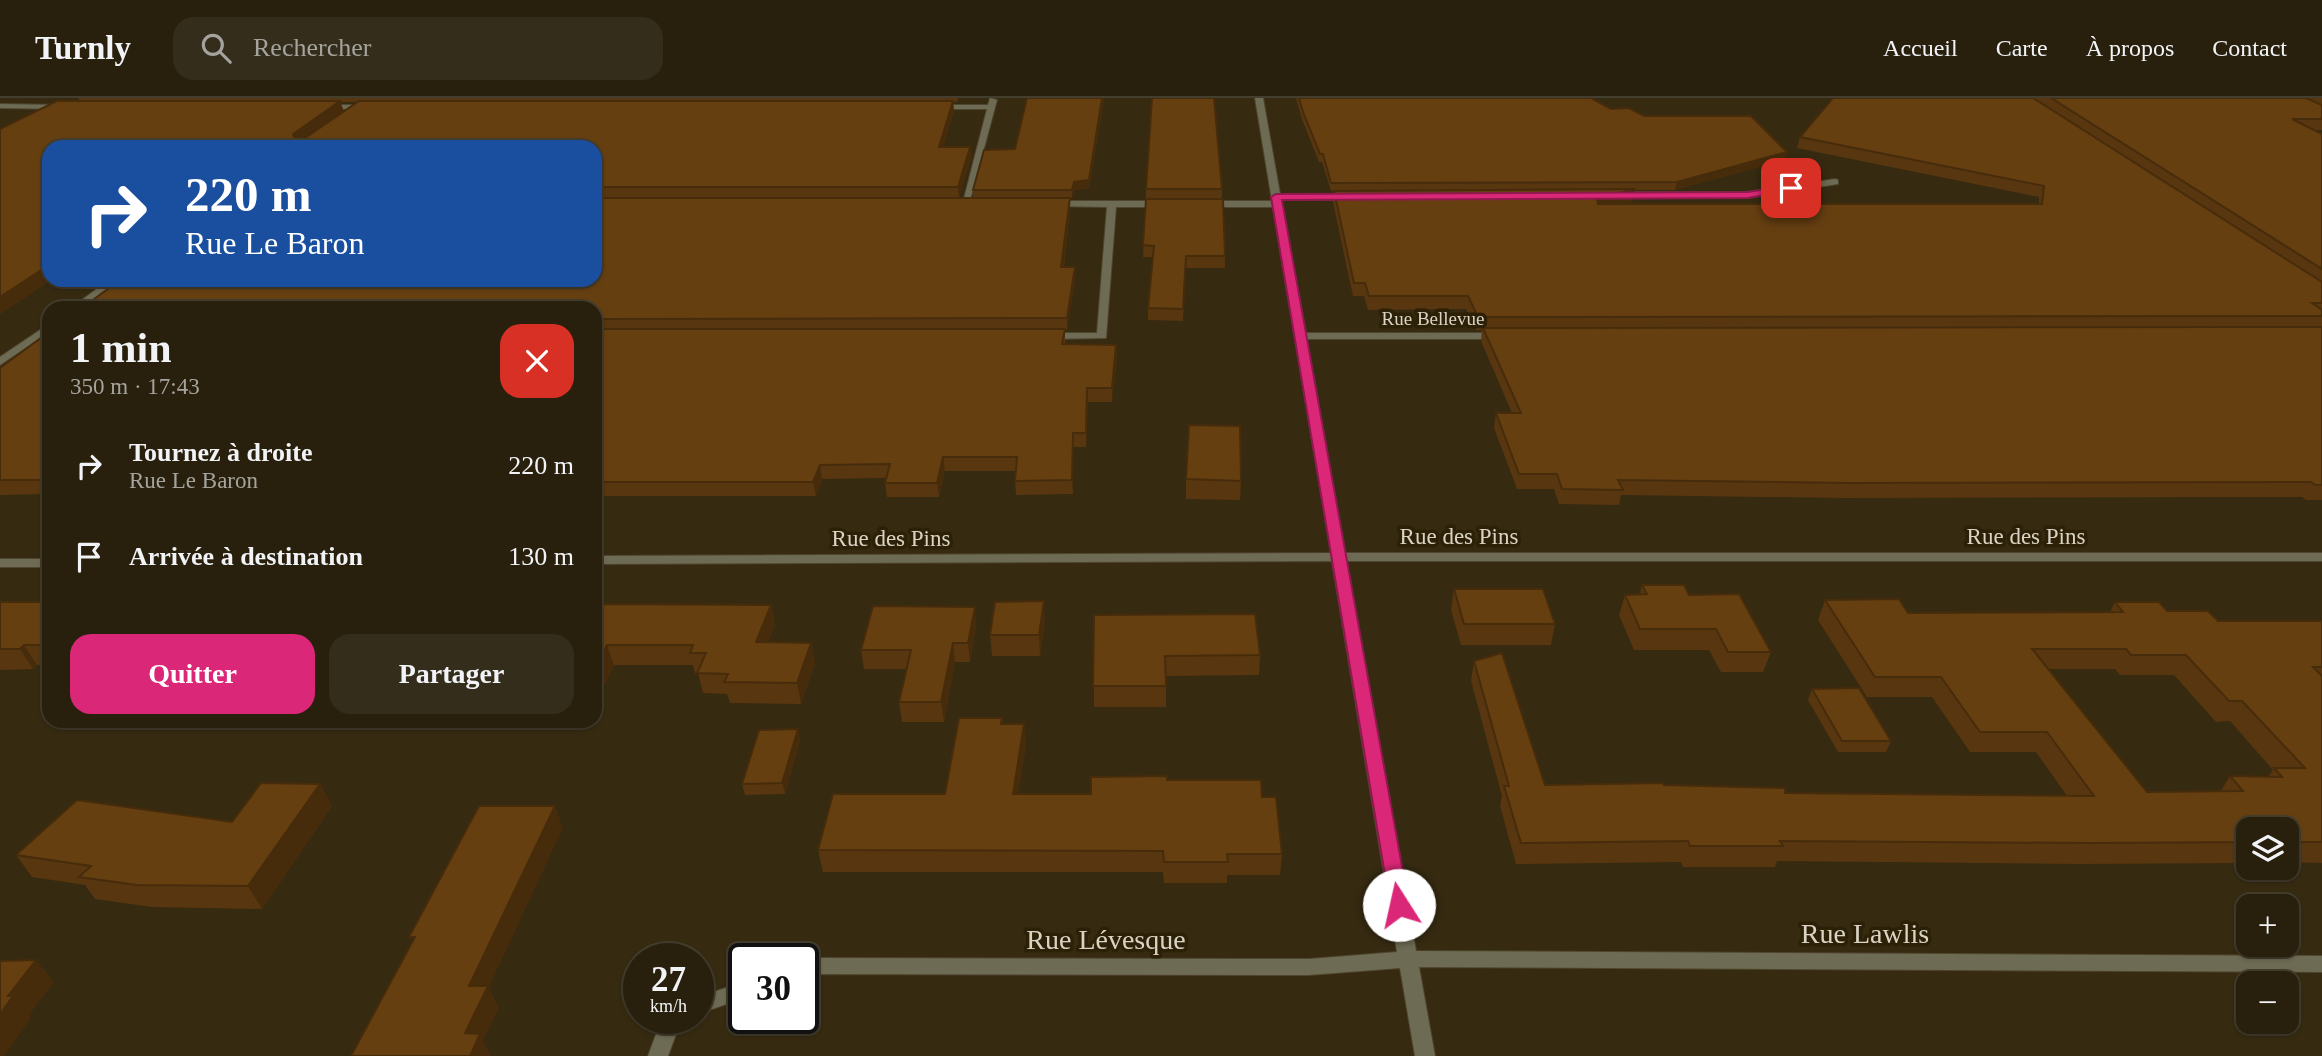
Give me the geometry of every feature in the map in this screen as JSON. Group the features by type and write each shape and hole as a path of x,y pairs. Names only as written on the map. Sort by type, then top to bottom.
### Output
{"street":[{"path":"1259,98 1425,1056"},
{"path":"922,107 992,102 965,204"},
{"path":"0,106 69,107"},
{"path":"317,107 387,107"},
{"path":"348,115 359,107"},
{"path":"1609,195 1748,195 1835,182"},
{"path":"1195,204 1359,197"},
{"path":"951,204 978,204"},
{"path":"1045,204 1181,204"},
{"path":"1034,337 1102,337 1112,204"},
{"path":"86,301 105,287"},
{"path":"0,362 42,332"},
{"name":"Rue Bellevue","path":"1300,336 1507,336"},
{"path":"35,337 42,337"},
{"name":"Rue des Pins","path":"602,560 1338,556 2322,557"},
{"path":"0,563 42,563"},
{"name":"Rue Lawlis","path":"1408,958 2322,964"},
{"name":"Rue Lévesque","path":"819,966 1309,967 1408,958"},
{"path":"658,1056 666,1034"}],"building":[{"path":"1027,98 1102,98 1089,180 1074,182 1072,190 973,190 984,150 1015,149"},
{"path":"1152,98 1214,98 1222,189 1146,189"},
{"path":"1299,98 1591,98 1611,109 1629,108 1644,116 1751,116 1787,152 1677,182 1331,183 1323,154 1320,154"},
{"path":"1833,98 2033,98 2322,282 2322,303 2312,303 2322,310 2322,316 1478,317 1468,296 1369,296 1365,283 1354,283 1334,191 1635,189 1597,199 1598,204 2042,204 2044,186 1800,137"},
{"path":"2051,98 2306,98 2322,105 2322,119 2292,119 2322,134 2322,269"},
{"path":"57,101 340,101 293,134 295,139 305,138 359,101 953,101 939,147 970,147 958,187 602,187 602,140 42,140 42,270 0,297 0,129"},
{"path":"602,198 1070,198 1061,267 1075,267 1067,318 602,319 602,301 92,301 110,287 602,287"},
{"path":"1146,199 1223,199 1225,256 1186,256 1183,309 1148,308 1154,246 1143,245"},
{"path":"2322,327 2322,485 2311,482 1851,483 1618,480 1623,490 1562,489 1557,474 1519,474 1496,413 1521,413 1483,328"},
{"path":"602,329 1065,329 1062,344 1116,345 1112,388 1087,388 1086,433 1073,433 1072,480 1015,481 1017,457 943,457 937,483 885,483 890,464 820,465 813,482 602,482"},
{"path":"42,337 42,480 0,480 0,368"},
{"path":"1189,425 1240,426 1241,481 1186,479"},
{"path":"1642,585 1684,585 1689,595 1739,594 1771,652 1728,652 1716,629 1640,629 1625,595 1647,594"},
{"path":"1454,589 1543,589 1555,624 1464,624"},
{"path":"1899,599 1908,613 2123,612 2115,602 2159,602 2167,611 2208,611 2218,621 2322,621 2322,667 2313,667 2322,676 2322,842 2299,842 2299,817 2236,817 2236,842 1780,841 1783,846 1690,846 1688,841 1521,843 1504,786 1509,786 1474,661 1502,653 1545,785 1663,783 1785,788 1785,793 2094,796 2047,732 1980,732 1941,677 1875,677 1825,600","holes":["2032,649 2126,649 2131,655 2186,655 2229,701 2242,701 2305,768 2274,768 2282,777 2230,776 2243,791 2147,792"]},
{"path":"1044,601 1039,635 990,635 995,602"},
{"path":"0,602 42,602 42,645 0,649"},
{"path":"602,604 771,605 756,642 811,643 797,683 724,682 728,674 697,673 706,653 690,653 693,645 607,645 602,655"},
{"path":"873,606 975,607 968,643 953,643 941,702 899,702 911,650 861,650"},
{"path":"1255,614 1260,655 1165,656 1166,686 1093,686 1094,615"},
{"path":"1859,688 1891,741 1842,741 1812,689"},
{"path":"959,718 1002,718 1001,724 1024,724 1013,794 1091,794 1091,777 1167,776 1167,780 1261,780 1262,797 1276,797 1282,854 1227,854 1228,862 1164,862 1163,851 818,850 833,794 945,794"},
{"path":"798,729 782,783 742,784 759,730"},
{"path":"261,783 320,784 248,886 137,885 79,877 91,866 16,855 77,800 232,822"},
{"path":"479,806 555,806 469,986 488,986 465,1033 480,1034 470,1056 351,1056 415,937 409,937"},
{"path":"36,960 8,996 13,996 0,1014 0,961"}],"route":[{"path":"1399,905 1276,197 1748,195 1791,188"}]}
